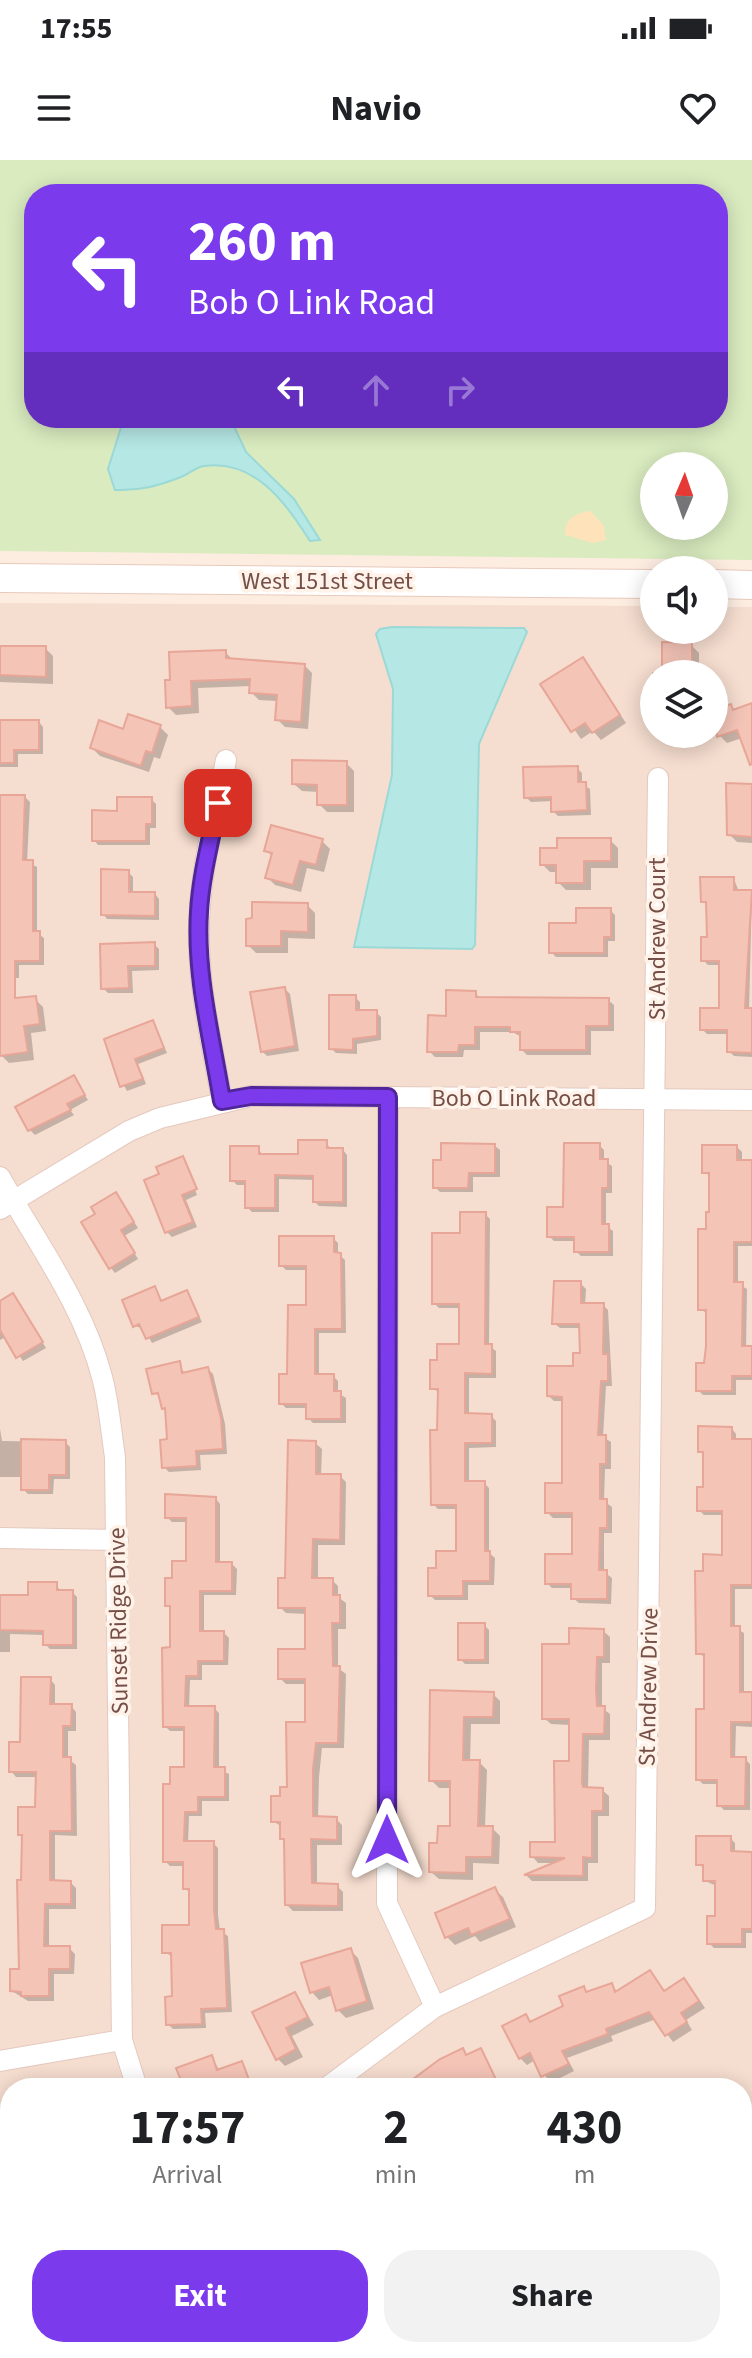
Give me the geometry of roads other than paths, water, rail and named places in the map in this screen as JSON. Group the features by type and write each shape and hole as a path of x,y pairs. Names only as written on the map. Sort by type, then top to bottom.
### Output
{"street":[{"name":"West 151st Street","path":"0,578 640,584"},
{"path":"728,584 752,585"},
{"path":"222,1101 203,994 199,942 203,876 226,760"},
{"name":"St Andrew Court","path":"655,1099 658,778"},
{"name":"Bob O Link Road","path":"6,1205 129,1131 160,1118 222,1101 266,1095 752,1100"},
{"path":"388,1097 387,1903 435,2007"},
{"name":"St Andrew Drive","path":"339,2078 435,2007 645,1908 655,1099"},
{"name":"Sunset Ridge Drive","path":"0,1177 6,1205 64,1285 102,1377 115,1457 122,2040 134,2078"},
{"path":"0,1538 118,1540"},
{"path":"0,2061 122,2040"}],"water":[{"path":"121,428 235,428 246,452 294,499 320,540 310,541 268,487 239,470 204,466 156,485 115,490 108,469"},
{"path":"524,628 527,632 479,744 475,945 472,949 354,947 392,775 393,689 376,634 380,629"}]}
